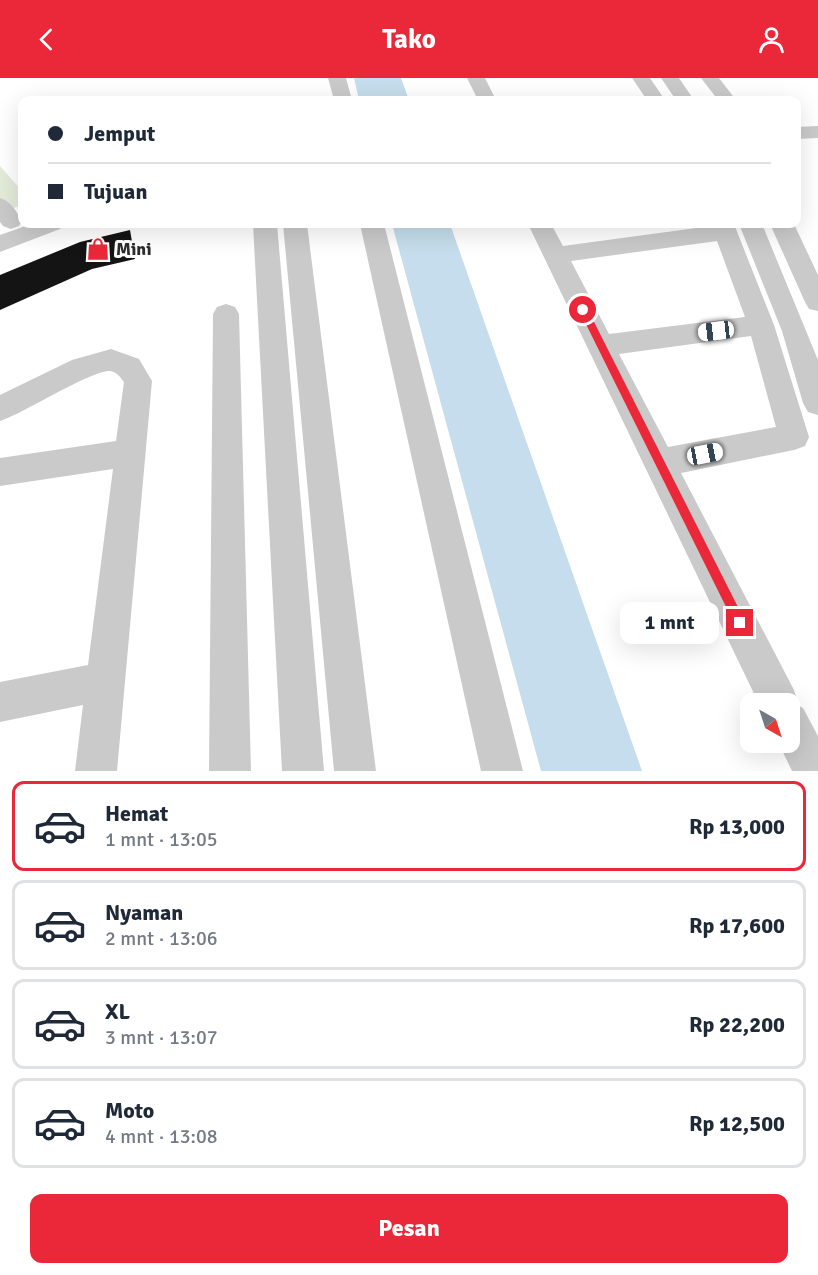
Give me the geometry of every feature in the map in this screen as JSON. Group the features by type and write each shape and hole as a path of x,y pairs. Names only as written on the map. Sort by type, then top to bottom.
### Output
{"street":[{"path":"337,78 342,96"},
{"path":"476,78 485,96"},
{"path":"641,78 653,96"},
{"path":"670,78 682,96"},
{"path":"692,78 706,96"},
{"path":"710,78 724,96"},
{"path":"801,133 818,132"},
{"path":"801,221 818,253"},
{"path":"0,244 42,228"},
{"path":"265,228 303,771"},
{"path":"295,228 355,771"},
{"path":"373,228 502,771"},
{"path":"542,228 775,693"},
{"path":"556,255 721,228"},
{"path":"660,463 794,437 734,228"},
{"path":"734,228 795,331 818,403"},
{"path":"784,228 818,302"},
{"path":"226,314 230,771"},
{"path":"602,346 761,326"},
{"path":"0,409 82,368 111,360 129,367 138,381 96,771"},
{"path":"0,472 130,453"},
{"path":"0,702 106,681"},
{"path":"800,744 813,771"}],"green space":[{"path":"0,166 18,186 18,206 0,213"}],"water":[{"path":"354,78 401,78 408,96 358,96"},
{"path":"393,228 451,228 642,771 541,771"}],"building":[{"path":"130,230 135,259 92,269 0,310 0,275 80,242"}],"place":[{"name":"Mini","path":"98,249"}],"route":[{"path":"583,310 740,623"}]}
